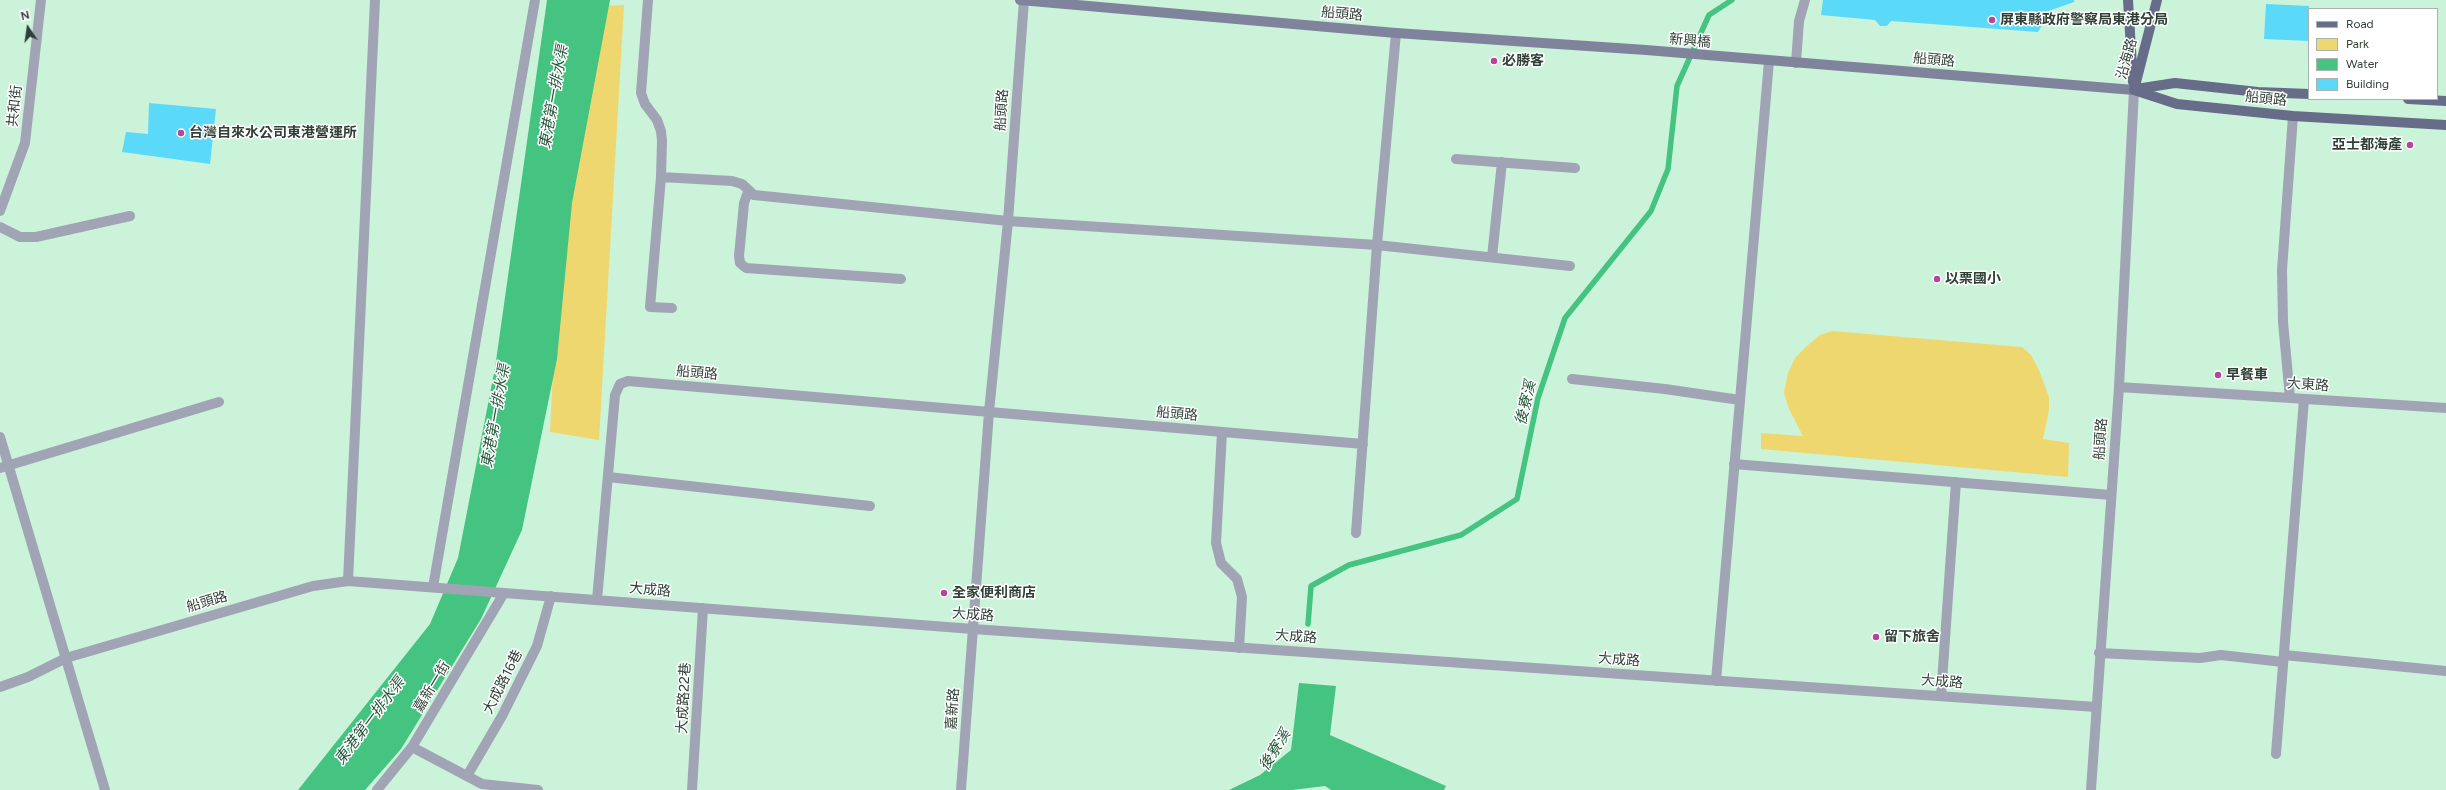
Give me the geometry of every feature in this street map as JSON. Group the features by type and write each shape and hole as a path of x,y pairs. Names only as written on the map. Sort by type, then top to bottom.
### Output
{"main road":[{"name":"船頭路","path":"1020,0 1396,33 1646,50"},
{"name":"沿海路","path":"2128,0 2134,90"},
{"name":"沿海路","path":"2134,90 2157,0"},
{"name":"新興橋","path":"1646,50 1731,58"},
{"name":"船頭路","path":"1731,58 2134,90 2177,104 2294,116 2446,125"},
{"name":"船頭路","path":"2134,90 2175,83 2258,92 2308,94"},
{"path":"2427,100 2446,101"}],"street":[{"name":"共和街","path":"0,211 25,144 41,0"},
{"path":"348,581 374,0"},
{"path":"433,587 535,0"},
{"path":"648,0 641,93 645,104 657,120 662,131 661,177 650,307 672,308"},
{"name":"船頭路","path":"973,629 989,412 1008,221 1024,0"},
{"path":"1796,63 1799,21 1805,0"},
{"path":"1356,533 1377,245 1396,33"},
{"path":"1716,681 1769,61"},
{"name":"船頭路","path":"2091,790 2099,653 2119,387 2134,90"},
{"path":"2290,398 2284,322 2282,270 2294,116"},
{"path":"1456,159 1576,168"},
{"path":"1492,257 1502,162"},
{"path":"661,177 732,181 742,184 748,192 754,195 1008,221 1377,245 1570,266"},
{"path":"748,192 744,203 739,256 740,263 746,268 901,279"},
{"path":"0,227 20,236 36,237 130,216"},
{"path":"1572,379 1665,389 1740,400"},
{"name":"船頭路","path":"597,600 615,395 620,384 628,381 1362,444"},
{"name":"大東路","path":"2119,387 2446,408"},
{"path":"2276,754 2304,399"},
{"path":"4,467 219,402"},
{"path":"1222,432 1216,543 1221,563 1237,579 1242,597 1240,648"},
{"path":"0,437 4,467 66,658 105,790"},
{"path":"1734,464 2111,495"},
{"path":"608,477 870,506"},
{"path":"1941,696 1956,482"},
{"name":"船頭路","path":"0,687 28,677 66,658 313,586 348,581 499,592"},
{"name":"大成路","path":"499,592 973,629 2096,707"},
{"name":"嘉新一街","path":"377,790 412,747 499,592"},
{"name":"大成路16巷","path":"467,776 502,716 537,646 551,596"},
{"name":"大成路22巷","path":"692,790 703,608"},
{"name":"嘉新路","path":"960,790 973,629"},
{"path":"2099,653 2200,658 2221,655 2446,671"},
{"path":"412,747 482,784 538,790"}],"green space":[{"path":"624,5 599,440 550,432 554,347 568,182 604,6"},
{"path":"1832,331 2022,347 2031,355 2039,370 2049,397 2049,410 2043,439 2069,443 2068,477 1761,449 1761,433 1803,436 1789,409 1784,393 1788,373 1795,358 1807,346 1820,335"}],"water":[{"name":"東港第一排水渠","path":"547,0 610,0 572,203 557,359 522,530 481,619 401,749 365,790 298,790 430,624 458,558 495,368"},
{"path":"1299,683 1336,686 1330,735 1446,786 1444,790 1331,790 1325,786 1292,790 1229,790 1260,775 1291,750"}],"building":[{"path":"1823,0 2074,0 2074,2 2040,14 2042,25 2038,32 1891,21 1887,26 1880,26 1875,20 1821,15"},
{"path":"2266,4 2309,6 2308,41 2264,39"},
{"name":"台灣自來水公司東港營運所","path":"149,103 216,109 210,164 122,152 126,132 148,134"}],"waterway":[{"name":"後寮溪","path":"1308,624 1311,586 1349,565 1461,535 1517,499 1538,398 1565,318 1651,211 1668,169 1677,86 1709,15 1732,0"}],"place":[{"name":"屏東縣政府警察局東港分局","path":"1992,20"},
{"name":"必勝客","path":"1494,61"},
{"name":"台灣自來水公司東港營運所","path":"181,133"},
{"name":"亞士都海產","path":"2410,145"},
{"name":"以栗國小","path":"1937,279"},
{"name":"早餐車","path":"2218,375"},
{"name":"全家便利商店","path":"944,593"},
{"name":"留下旅舍","path":"1876,637"}]}
